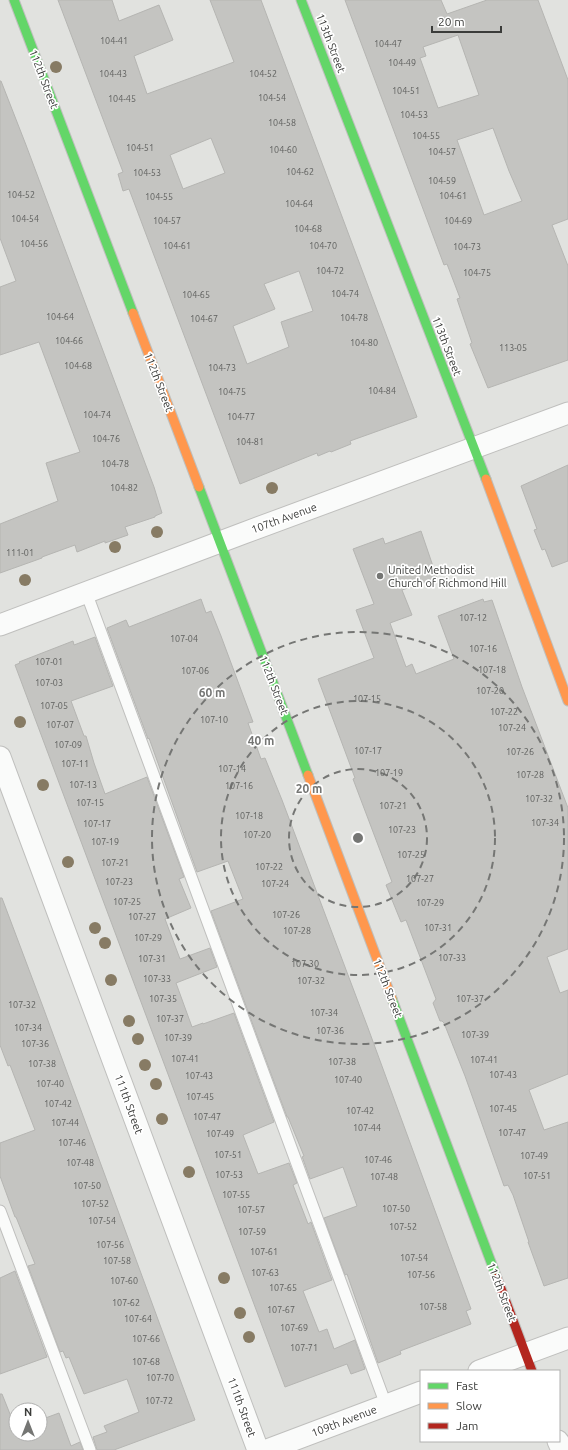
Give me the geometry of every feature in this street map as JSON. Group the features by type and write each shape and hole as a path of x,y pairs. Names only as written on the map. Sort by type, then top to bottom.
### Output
{"street":[{"name":"112th Street","path":"14,0 529,1362"},
{"name":"113th Street","path":"301,0 474,448 568,701"},
{"name":"107th Avenue","path":"0,625 568,413"},
{"name":"111th Street","path":"0,757 258,1450"},
{"path":"485,1370 529,1362 568,1338"},
{"name":"109th Avenue","path":"267,1450 420,1392"}],"lane":[{"path":"86,592 386,1405"},
{"path":"0,1211 90,1450"}],"building":[{"path":"58,0 112,0 119,21 159,5 173,40 134,56 147,94 234,62 210,0 261,0 417,417 350,441 351,444 331,452 330,451 318,456 317,453 240,484 129,189 123,191 118,174 123,172","holes":["211,138 225,173 183,189 170,155","299,271 313,311 281,322 289,347 247,364 233,326 275,309 264,284"]},
{"path":"345,0 441,0 447,14 487,0 538,0 568,80 568,219 552,225 568,266 568,360 488,388 470,344 472,343 457,299 460,298 447,264 444,265","holes":["458,35 479,95 438,108 420,58 426,56 423,47","493,128 522,201 484,215 457,140"]},
{"path":"0,81 26,145 154,487 162,513 155,517 125,527 128,535 105,543 105,541 77,552 75,545 0,573 0,524 58,501 46,463 80,452 39,342 0,355 0,287 16,281 0,238"},
{"path":"568,465 568,561 552,567 545,549 542,550 534,530 537,529 521,486"},
{"path":"421,531 437,578 402,590 412,615 390,623 406,667 412,664 416,674 454,659 438,616 483,599 484,602 492,600 522,687 568,808 568,949 547,957 560,993 568,990 568,1074 529,1090 544,1130 568,1122 568,1278 544,1286 513,1195 508,1185 504,1186 465,1076 444,1023 440,1021 433,1003 436,999 406,920 401,922 386,885 392,882 353,779 355,778 318,679 374,658 356,610 374,604 353,549 383,538 385,544"},
{"path":"201,599 206,613 211,611 221,636 253,722 248,723 261,759 265,758 282,800 368,1028 471,1309 466,1311 471,1324 400,1351 401,1354 378,1363 347,1274 345,1275 324,1218 357,1206 343,1167 310,1179 302,1157 304,1156 287,1117 211,911 243,899 228,861 197,872 149,738 148,739 107,628 126,620 129,627"},
{"path":"95,637 113,686 71,701 84,736 86,736 105,794 147,777 184,877 179,879 191,908 165,919 180,959 210,948 217,967 176,983 192,1027 234,1013 274,1122 243,1135 258,1174 289,1163 297,1183 293,1185 308,1224 311,1222 332,1280 303,1291 319,1332 327,1329 334,1349 355,1340 365,1369 351,1374 347,1364 285,1387 15,665 20,663 19,662 73,641 74,645"},
{"path":"0,898 2,898 43,1007 195,1420 114,1450 97,1450 93,1437 107,1432 104,1426 139,1412 127,1379 84,1394 69,1357 66,1358 63,1351 60,1352 28,1266 35,1264 15,1217 0,1176 0,1143 35,1130 10,1065 8,1066 0,1045"},
{"path":"15,1271 47,1357 0,1374 0,1278"},
{"path":"0,1394 2,1394 8,1409 8,1442 48,1442 48,1417 59,1413 71,1446 80,1442 83,1450 0,1450"}],"traffic: fast":[{"path":"14,0 133,313"},
{"path":"301,0 486,479"},
{"path":"199,487 308,775"},
{"path":"392,999 497,1278"}],"traffic: slow":[{"path":"133,313 199,487"},
{"path":"486,479 568,701"},
{"path":"308,775 392,999"}],"traffic: jam":[{"path":"497,1278 532,1370"}],"place":[{"name":"United Methodist Church of Richmond Hill","path":"380,576"}]}
